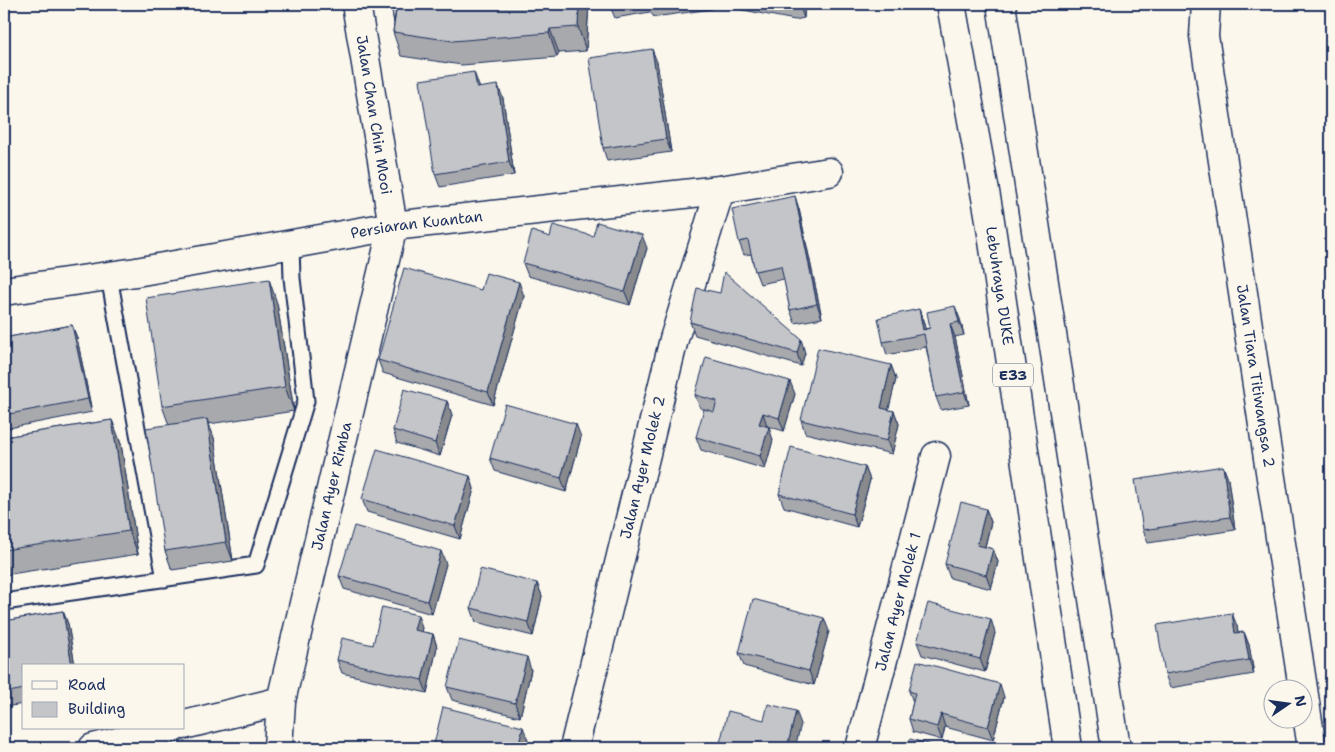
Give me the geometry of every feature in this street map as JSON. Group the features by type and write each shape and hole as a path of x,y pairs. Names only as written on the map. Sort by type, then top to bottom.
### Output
{"main road":[{"name":"Jalan Chan Chin Mooi","path":"356,4 393,226"},
{"name":"Lebuhraya DUKE","path":"951,4 989,214 1068,748"},
{"path":"1001,4 1116,748"},
{"name":"Jalan Tiara Titiwangsa 2","path":"1206,4 1204,36 1312,748"},
{"name":"Persiaran Kuantan","path":"4,291 109,277 291,246 393,226 720,190 829,172"},
{"name":"Jalan Ayer Molek 2","path":"574,748 674,339 720,190"},
{"name":"Jalan Ayer Rimba","path":"278,748 281,701 393,226"},
{"name":"Jalan Ayer Molek 1","path":"860,748 936,456"},
{"path":"185,725 281,701"},
{"path":"93,748 164,730"}],"lane":[{"path":"4,602 256,564 306,401 292,278 291,246"},
{"path":"109,277 165,579"}],"building":[{"path":"391,4 397,4 394,23"},
{"path":"397,4 579,4 578,27 550,29 549,33 453,41 393,32"},
{"path":"652,49 666,139 603,148 589,58"},
{"path":"474,72 477,88 498,85 509,162 435,174 420,80"},
{"path":"795,196 817,304 790,310 781,266 755,271 748,240 739,242 732,209"},
{"path":"597,222 642,235 625,292 523,263 532,231 550,237 553,225 593,236"},
{"path":"404,268 481,290 486,273 519,282 488,392 378,360"},
{"path":"724,272 801,339 797,353 690,322 697,288 720,293"},
{"path":"269,279 285,387 162,406 146,298"},
{"path":"955,306 959,322 950,324 964,392 936,397 924,334 883,342 878,318 919,309 923,330 930,328 927,312"},
{"path":"72,325 88,399 4,415 4,338"},
{"path":"818,348 891,365 881,408 894,411 887,441 801,420"},
{"path":"706,357 790,381 779,418 763,413 759,424 769,427 760,456 696,437 704,409 714,412 717,401 695,395"},
{"path":"404,389 447,401 435,443 393,430"},
{"path":"505,404 576,424 561,478 490,458"},
{"path":"207,419 226,542 165,551 146,428"},
{"path":"112,420 129,531 4,550 4,437"},
{"path":"791,447 865,467 852,514 779,494"},
{"path":"377,449 470,476 455,526 362,499"},
{"path":"1223,466 1230,517 1143,530 1135,480"},
{"path":"961,502 986,509 977,545 993,549 986,575 945,564"},
{"path":"354,526 441,551 427,601 339,576"},
{"path":"480,569 537,583 528,622 471,608"},
{"path":"753,599 824,618 809,671 739,653"},
{"path":"928,603 991,619 980,659 917,642"},
{"path":"382,607 418,615 414,630 433,634 422,680 337,660 342,638 373,645"},
{"path":"63,611 72,664 22,664 22,689 4,693 4,621"},
{"path":"1232,613 1235,633 1244,632 1249,660 1165,674 1157,625"},
{"path":"459,640 527,657 515,703 447,687"},
{"path":"917,661 1000,684 988,727 941,714 937,727 909,719 915,693 909,691"},
{"path":"768,704 796,711 787,748 719,747 728,711 764,720"},
{"path":"443,707 523,727 518,748 433,748"},
{"path":"910,739 943,748 907,748"}]}
